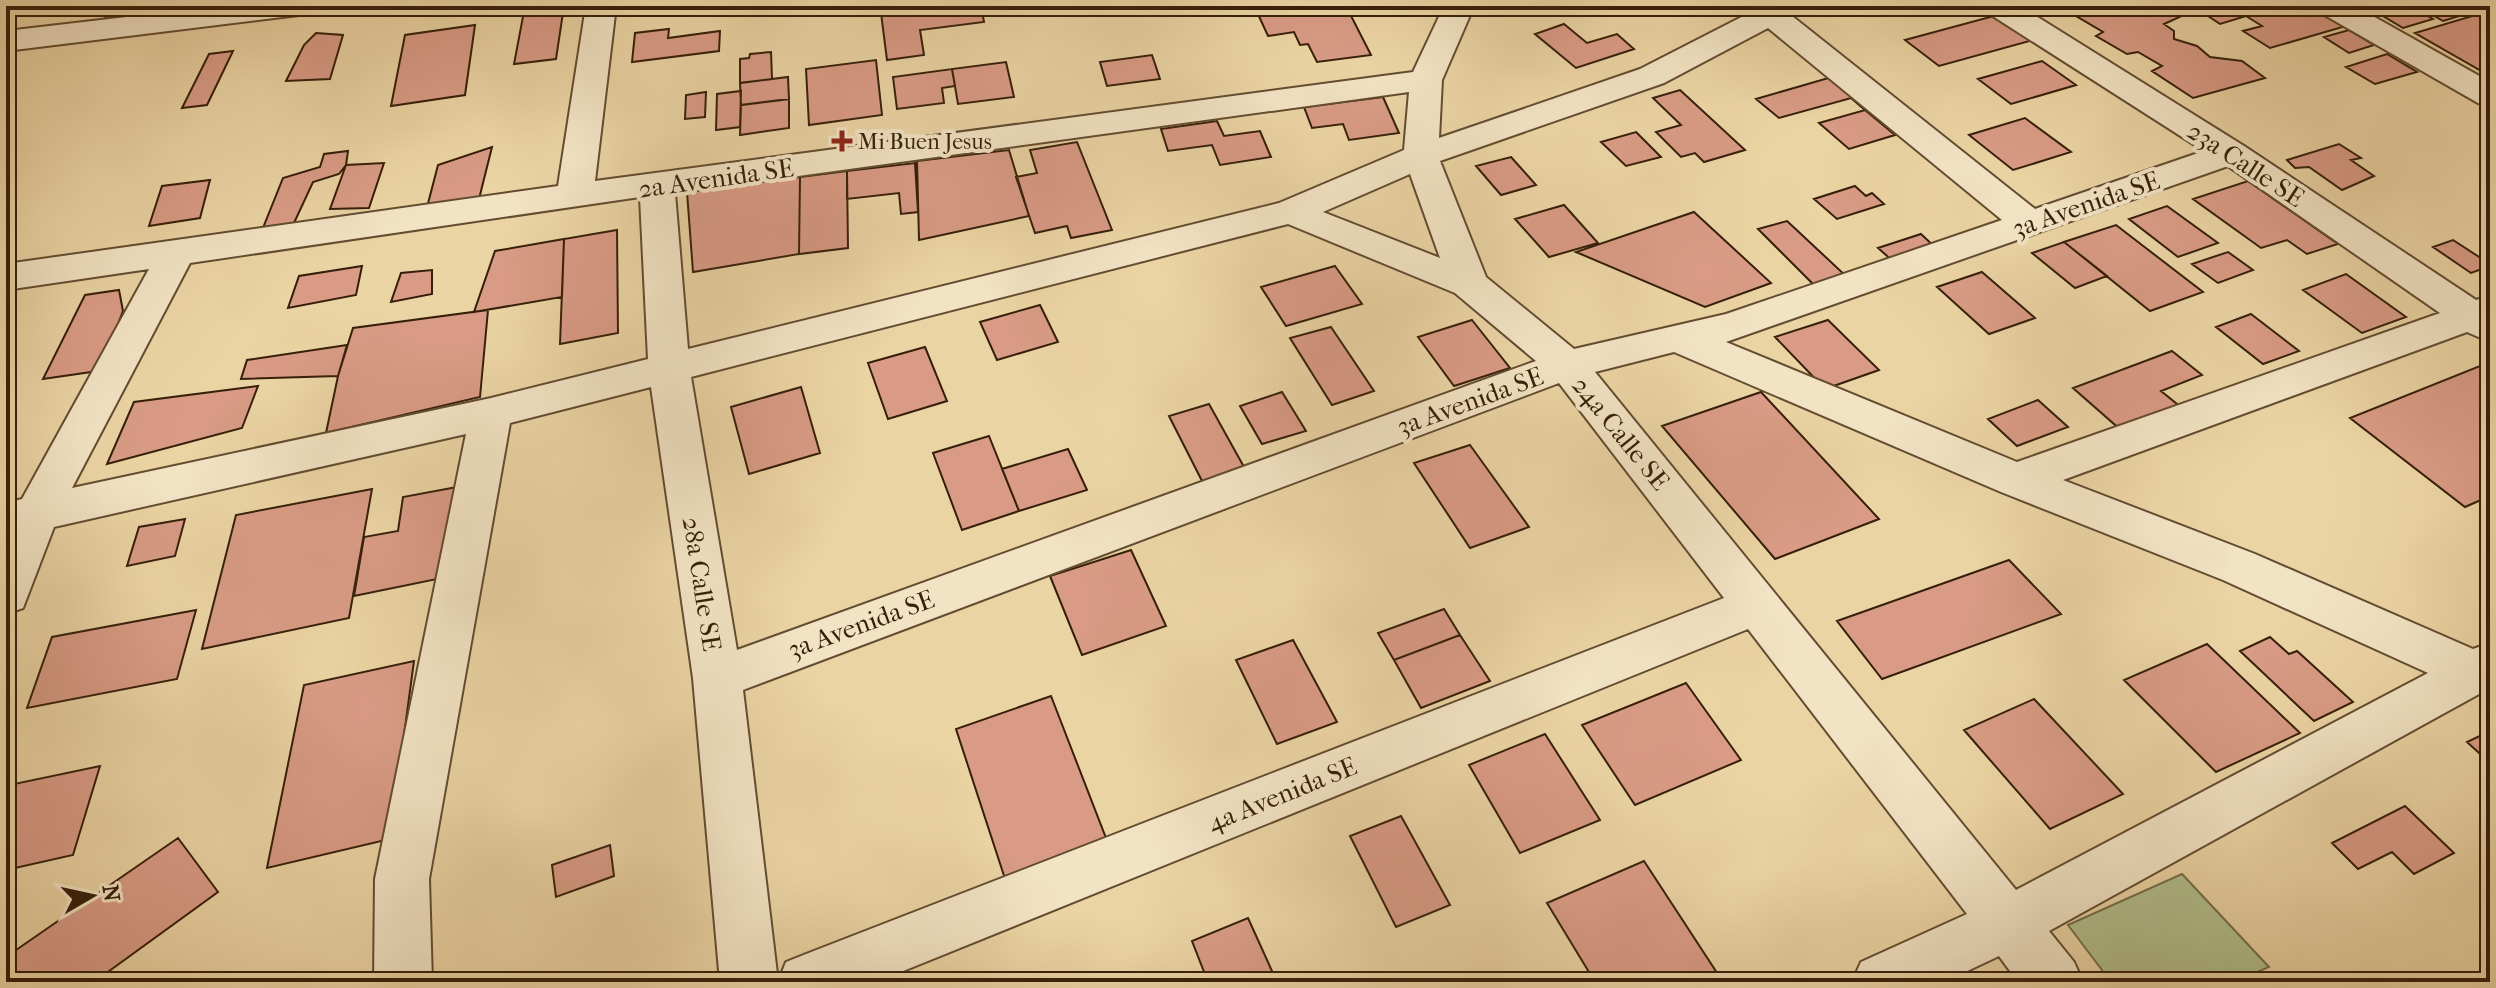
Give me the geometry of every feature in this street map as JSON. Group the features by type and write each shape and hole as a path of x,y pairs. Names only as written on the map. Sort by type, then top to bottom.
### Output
{"street":[{"path":"6,41 299,6"},
{"path":"575,195 601,6"},
{"name":"24a Calle SE","path":"1459,6 1426,80 1421,156 1469,284 1567,365 2054,982"},
{"name":"23a Calle SE","path":"1999,6 2232,153 2484,318"},
{"path":"2332,6 2490,96"},
{"path":"22,517 491,413 1291,212 1421,156 1652,76 1779,11 2029,223"},
{"name":"2a Avenida SE","path":"6,277 575,195 1426,80"},
{"name":"3a Avenida SE","path":"717,678 1567,365 1677,337 1731,327 2232,153"},
{"name":"28a Calle SE","path":"657,186 669,370 717,678 749,982"},
{"path":"1291,212 1469,284"},
{"path":"6,595 22,517 176,253"},
{"path":"2016,480 2484,318"},
{"path":"1677,337 2016,480 2239,567 2482,668"},
{"path":"403,982 402,879 491,413"},
{"name":"4a Avenida SE","path":"806,982 1758,605"},
{"path":"1881,982 2009,923 2482,668"}],"green space":[{"path":"2182,874 2269,967 2234,982 2111,982 2068,925"}],"building":[{"path":"8,6 50,6 6,14"},
{"path":"111,6 142,6 136,20 102,24"},
{"path":"525,6 564,6 556,59 514,64"},
{"path":"942,6 981,6 984,22 920,30 924,55 887,60 881,13"},
{"path":"1303,6 1346,6 1371,55 1317,62 1308,44 1300,45 1294,32 1268,36 1257,12"},
{"path":"2098,6 2149,6 2159,12 2177,11 2184,15 2164,24 2174,31 2174,39 2197,46 2210,57 2242,61 2265,78 2193,98 2152,71 2162,66 2138,52 2127,54 2096,36 2103,32 2071,13"},
{"path":"2211,6 2312,6 2346,26 2270,48 2243,31 2262,26 2246,16 2220,24 2202,12 2215,8"},
{"path":"2387,6 2410,6 2433,19 2403,28 2373,10"},
{"path":"2417,6 2463,6 2473,12 2443,21"},
{"path":"2489,11 2490,76 2415,33"},
{"path":"2001,14 2037,39 1939,66 1905,40"},
{"path":"1564,24 1587,43 1617,34 1634,49 1576,68 1535,34"},
{"path":"475,25 465,95 391,106 405,35"},
{"path":"669,29 668,38 720,31 719,51 632,62 635,33"},
{"path":"2349,30 2374,45 2349,53 2324,37"},
{"path":"316,33 343,35 330,79 286,81 304,45"},
{"path":"233,51 207,105 182,108 209,54"},
{"path":"771,52 772,79 740,83 740,59 749,58 750,54"},
{"path":"2387,54 2417,72 2375,84 2346,67"},
{"path":"1152,55 1160,79 1107,86 1100,62"},
{"path":"876,60 882,115 809,125 806,69"},
{"path":"2042,61 2076,85 2011,104 1978,79"},
{"path":"1006,62 1014,97 958,104 952,69"},
{"path":"952,69 955,86 942,88 944,103 897,109 893,77"},
{"path":"1842,74 1880,105 1865,110 1851,98 1779,118 1756,99"},
{"path":"788,77 789,99 741,105 740,83"},
{"path":"1680,90 1745,150 1704,162 1695,153 1681,157 1656,132 1681,125 1653,98"},
{"path":"741,91 740,127 716,130 717,94"},
{"path":"706,92 705,117 685,119 686,95"},
{"path":"1383,97 1399,133 1349,140 1343,124 1312,128 1304,107"},
{"path":"789,99 789,128 740,135 741,105"},
{"path":"1865,110 1895,135 1849,149 1819,123"},
{"path":"2025,118 2071,152 2013,170 1969,135"},
{"path":"1217,121 1224,136 1260,131 1271,157 1220,165 1212,145 1168,151 1161,129"},
{"path":"1636,132 1661,157 1626,166 1601,142"},
{"path":"1077,142 1112,230 1071,238 1067,226 1035,233 1016,177 1037,173 1030,150"},
{"path":"2339,144 2361,158 2351,160 2374,176 2342,190 2309,167 2295,168 2287,160"},
{"path":"492,147 477,207 425,215 438,165"},
{"path":"1009,150 1029,216 919,240 917,161"},
{"path":"348,151 346,165 339,174 313,182 294,223 263,228 283,178 320,167 324,154"},
{"path":"1511,157 1536,185 1501,195 1476,166"},
{"path":"384,163 369,208 330,209 346,165"},
{"path":"915,163 918,212 901,214 899,193 847,199 847,171"},
{"path":"847,171 848,248 799,254 800,177"},
{"path":"800,177 799,254 693,272 687,192"},
{"path":"210,180 200,218 149,226 162,186"},
{"path":"2248,181 2338,244 2307,254 2287,240 2261,248 2193,199"},
{"path":"1855,186 1866,196 1872,193 1884,204 1837,219 1814,199"},
{"path":"1564,205 1598,243 1549,257 1515,219"},
{"path":"2167,206 2218,243 2178,257 2129,219"},
{"path":"1694,212 1771,283 1705,307 1576,252"},
{"path":"1787,221 1847,277 1816,287 1758,229"},
{"path":"2116,225 2203,292 2150,311 2064,242"},
{"path":"617,230 618,333 560,344 564,239"},
{"path":"1921,234 1938,250 1895,263 1878,248"},
{"path":"564,239 562,297 474,312 495,251"},
{"path":"2453,240 2490,266 2471,273 2433,247"},
{"path":"2064,242 2107,276 2075,288 2032,253"},
{"path":"2228,252 2253,270 2218,283 2192,264"},
{"path":"362,266 356,295 288,308 299,276"},
{"path":"1335,266 1362,304 1286,326 1261,287"},
{"path":"432,270 432,294 391,302 401,273"},
{"path":"1982,272 2035,318 1989,334 1937,287"},
{"path":"2346,274 2406,317 2362,333 2303,290"},
{"path":"119,290 123,311 109,347 91,372 43,379 85,295"},
{"path":"1040,305 1058,342 997,360 980,322"},
{"path":"488,310 480,397 326,433 338,376 353,328"},
{"path":"2251,314 2299,351 2263,364 2216,327"},
{"path":"1472,320 1510,368 1454,386 1418,337"},
{"path":"1828,320 1879,370 1825,389 1775,337"},
{"path":"1331,327 1374,391 1332,405 1290,338"},
{"path":"347,345 338,376 241,379 247,360"},
{"path":"925,347 947,401 888,419 868,363"},
{"path":"2172,351 2202,375 2161,391 2182,408 2122,431 2073,388"},
{"path":"2490,362 2490,496 2465,507 2350,418"},
{"path":"258,386 242,428 107,464 134,402"},
{"path":"801,387 820,453 749,474 731,407"},
{"path":"1282,392 1306,431 1262,444 1240,406"},
{"path":"1761,392 1879,519 1775,559 1662,426"},
{"path":"2038,400 2068,427 2017,446 1988,419"},
{"path":"1209,404 1244,467 1202,481 1169,416"},
{"path":"989,436 1019,511 962,530 933,453"},
{"path":"1470,445 1529,527 1470,548 1414,463"},
{"path":"1068,449 1087,490 1019,511 1002,469"},
{"path":"457,487 447,577 354,596 364,537 398,531 403,497"},
{"path":"372,489 349,618 202,649 236,515"},
{"path":"185,519 175,556 127,566 139,527"},
{"path":"1131,550 1166,626 1082,655 1050,576"},
{"path":"2009,560 2061,614 1882,679 1837,621"},
{"path":"1444,609 1460,635 1394,660 1378,633"},
{"path":"196,610 177,679 27,708 52,637"},
{"path":"1460,635 1490,681 1421,708 1394,660"},
{"path":"2270,637 2289,654 2297,651 2353,702 2314,721 2240,651"},
{"path":"1293,640 1337,722 1277,744 1236,660"},
{"path":"2207,644 2300,733 2216,772 2124,680"},
{"path":"414,661 390,839 267,868 304,685"},
{"path":"1686,683 1741,760 1635,805 1582,725"},
{"path":"1051,696 1111,851 1009,891 956,729"},
{"path":"2034,699 2123,794 2050,829 1964,730"},
{"path":"2490,731 2490,763 2467,742"},
{"path":"1545,734 1600,820 1520,853 1469,765"},
{"path":"100,766 73,855 6,870 6,809 14,784"},
{"path":"2405,806 2454,853 2414,874 2392,852 2358,869 2332,843"},
{"path":"1401,816 1450,905 1396,927 1350,836"},
{"path":"178,838 218,892 94,982 6,982 6,957"},
{"path":"610,845 614,876 556,897 552,865"},
{"path":"1644,861 1721,979 1716,982 1595,982 1547,903"},
{"path":"1248,918 1277,982 1208,982 1192,941"}],"place":[{"name":"Mi Buen Jesus","path":"842,141"}]}
